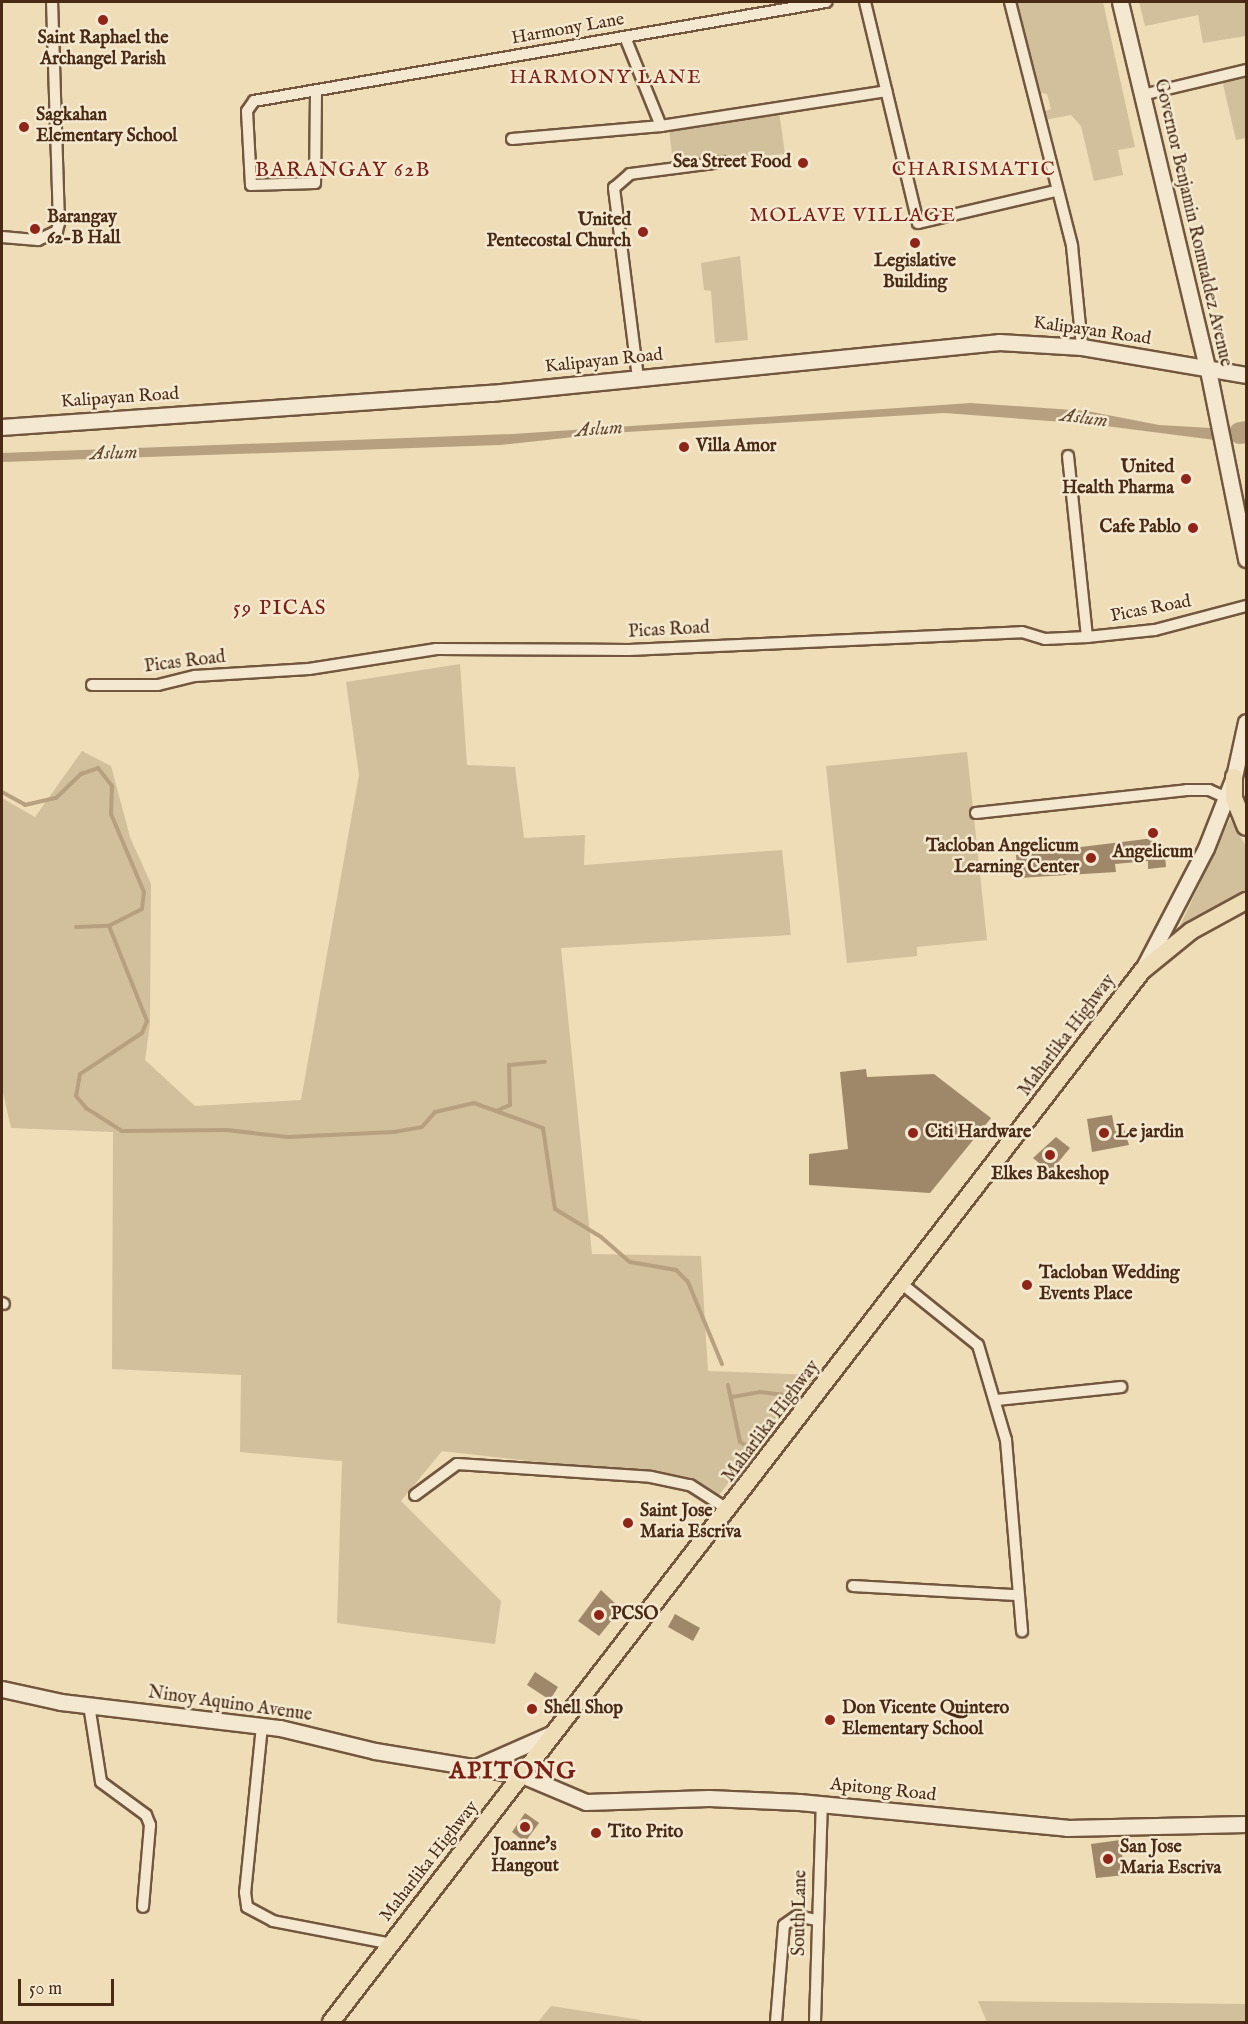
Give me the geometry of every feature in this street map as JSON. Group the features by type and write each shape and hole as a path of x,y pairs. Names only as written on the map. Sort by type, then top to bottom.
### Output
{"main road":[{"path":"1234,777 1234,798 1246,827"},
{"name":"Maharlika Highway","path":"331,2022 729,1510 1142,971 1191,931 1246,901"}],"street":[{"path":"2,237 38,240 57,231 59,223 52,2"},
{"name":"Harmony Lane","path":"316,92 315,183 253,187 248,179 248,107 258,100 316,92 826,2"},
{"path":"865,2 918,223 1055,191"},
{"path":"1010,2 1055,191 1072,246 1082,347"},
{"name":"Governor Benjamin Romualdez Avenue","path":"1120,2 1208,370 1246,559"},
{"path":"626,37 661,126"},
{"path":"1142,95 1246,70"},
{"path":"512,138 661,126 886,91"},
{"path":"638,378 614,188 630,174 722,162"},
{"name":"Kalipayan Road","path":"2,423 491,393 968,343 1039,342 1082,347 1246,375"},
{"path":"1068,456 1087,637"},
{"name":"Picas Road","path":"92,685 159,685 195,676 309,669 436,649 629,650 876,635 1022,632 1045,639 1087,637 1155,630 1246,606"},
{"path":"1142,971 1188,889 1227,798 1246,722"},
{"path":"976,813 1187,790 1209,790 1227,798"},
{"path":"902,1284 978,1345 997,1400 1006,1440 1016,1595 1022,1631"},
{"path":"997,1400 1121,1388"},
{"path":"415,1495 457,1464 651,1477 690,1485 729,1510"},
{"path":"853,1586 1016,1595"},
{"name":"Ninoy Aquino Avenue","path":"2,1689 89,1705 262,1726 469,1768 522,1775"},
{"path":"89,1705 101,1782 146,1815 150,1825 143,1906"},
{"path":"262,1726 244,1892 247,1907 273,1921 392,1944"},
{"path":"469,1768 514,1754 555,1731"},
{"name":"Apitong Road","path":"522,1775 586,1802 709,1798 822,1805 1068,1828 1246,1824"},
{"name":"South Lane","path":"814,2022 822,1805"},
{"path":"776,2022 784,1924 796,1916 816,1920"}],"shaded area":[{"path":"1017,2 1103,2 1135,147 1118,150 1123,175 1094,181 1081,126 1071,115 1044,120 1042,112 1051,109 1047,94 1037,92"},
{"path":"1139,2 1246,2 1246,36 1203,43 1198,15 1145,26"},
{"path":"1246,75 1246,138 1236,140 1222,80"},
{"path":"779,111 785,154 673,163 669,128"},
{"path":"740,256 748,340 715,343 711,291 704,290 701,263"},
{"path":"460,664 467,765 515,767 524,838 585,835 584,865 782,850 791,935 561,948 592,1254 701,1256 708,1371 816,1375 718,1496 686,1479 442,1451 401,1501 501,1601 495,1644 337,1623 342,1461 240,1452 241,1375 112,1369 113,1132 11,1128 2,1088 2,798 35,817 82,751 111,766 130,837 151,884 150,1023 145,1060 195,1106 301,1100 359,775 346,682"},
{"path":"967,752 987,940 917,947 917,956 847,963 826,766"},
{"path":"1230,819 1246,846 1246,892 1178,930"},
{"path":"978,2001 1246,2004 1246,2022 987,2022"},
{"path":"551,2006 641,2020 641,2022 538,2022"}],"water":[{"path":"971,403 1087,411 1159,425 1211,428 1215,440 1090,424 944,413 610,433 500,445 2,462 2,453 513,434"}],"building":[{"name":"Tacloban Angelicum Learning Center","path":"1154,838 1154,846 1164,845 1166,867 1148,869 1148,861 1115,864 1116,872 1018,878 1016,855"},
{"name":"Citi Hardware","path":"866,1069 867,1077 934,1074 991,1118 930,1193 809,1185 809,1154 848,1149 840,1072"},
{"name":"Le jardin","path":"1112,1115 1115,1131 1124,1129 1129,1145 1092,1152 1087,1119"},
{"name":"Elkes Bakeshop","path":"1056,1137 1070,1148 1050,1172 1033,1158"},
{"name":"PCSO","path":"601,1590 621,1609 599,1636 578,1621"},
{"path":"675,1614 700,1628 693,1641 668,1627"},
{"path":"535,1672 558,1687 550,1700 527,1685"},
{"name":"Joanne's Hangout","path":"525,1813 539,1823 525,1842 512,1832"},
{"name":"San Jose Maria Escriva","path":"1120,1840 1125,1875 1096,1878 1091,1844"}],"waterway":[{"name":"Aslum","path":"1240,433 1246,432"},
{"path":"2,792 25,805 56,798 81,774 98,768 112,786 111,814 144,892 142,909 109,926 147,1021 142,1033 80,1074 76,1096 86,1108 122,1131 226,1130 288,1137 394,1132 422,1127 435,1112 474,1103 543,1128 555,1209 601,1237 630,1262 676,1270 688,1282 722,1364"},
{"path":"76,927 109,926"},
{"path":"496,1111 510,1105 509,1065 545,1062"},
{"path":"728,1385 740,1442 745,1445"},
{"path":"732,1397 760,1392 783,1395"}],"place":[{"name":"Saint Raphael the Archangel Parish","path":"103,20"},
{"name":"Sagkahan Elementary School","path":"24,127"},
{"name":"Sea Street Food","path":"803,163"},
{"name":"Barangay 62-B Hall","path":"35,229"},
{"name":"United Pentecostal Church","path":"643,232"},
{"name":"Legislative Building","path":"915,243"},
{"name":"Villa Amor","path":"684,447"},
{"name":"United Health Pharma","path":"1186,479"},
{"name":"Cafe Pablo","path":"1193,528"},
{"name":"Angelicum","path":"1153,833"},
{"name":"Tacloban Angelicum Learning Center","path":"1091,858"},
{"name":"Citi Hardware","path":"913,1133"},
{"name":"Le jardin","path":"1104,1133"},
{"name":"Elkes Bakeshop","path":"1050,1155"},
{"name":"Tacloban Wedding Events Place","path":"1027,1285"},
{"name":"Saint Jose Maria Escriva","path":"628,1523"},
{"name":"PCSO","path":"599,1615"},
{"name":"Shell Shop","path":"532,1709"},
{"name":"Don Vicente Quintero Elementary School","path":"830,1720"},
{"name":"Joanne's Hangout","path":"525,1827"},
{"name":"Tito Prito","path":"596,1833"},
{"name":"San Jose Maria Escriva","path":"1108,1859"}],"district":[{"name":"HARMONY LANE","path":"606,77"},
{"name":"CHARISMATIC","path":"974,169"},
{"name":"BARANGAY 62B","path":"343,171"},
{"name":"MOLAVE VILLAGE","path":"853,215"},
{"name":"59 PICAS","path":"280,609"},
{"name":"APITONG","path":"513,1772"}]}
